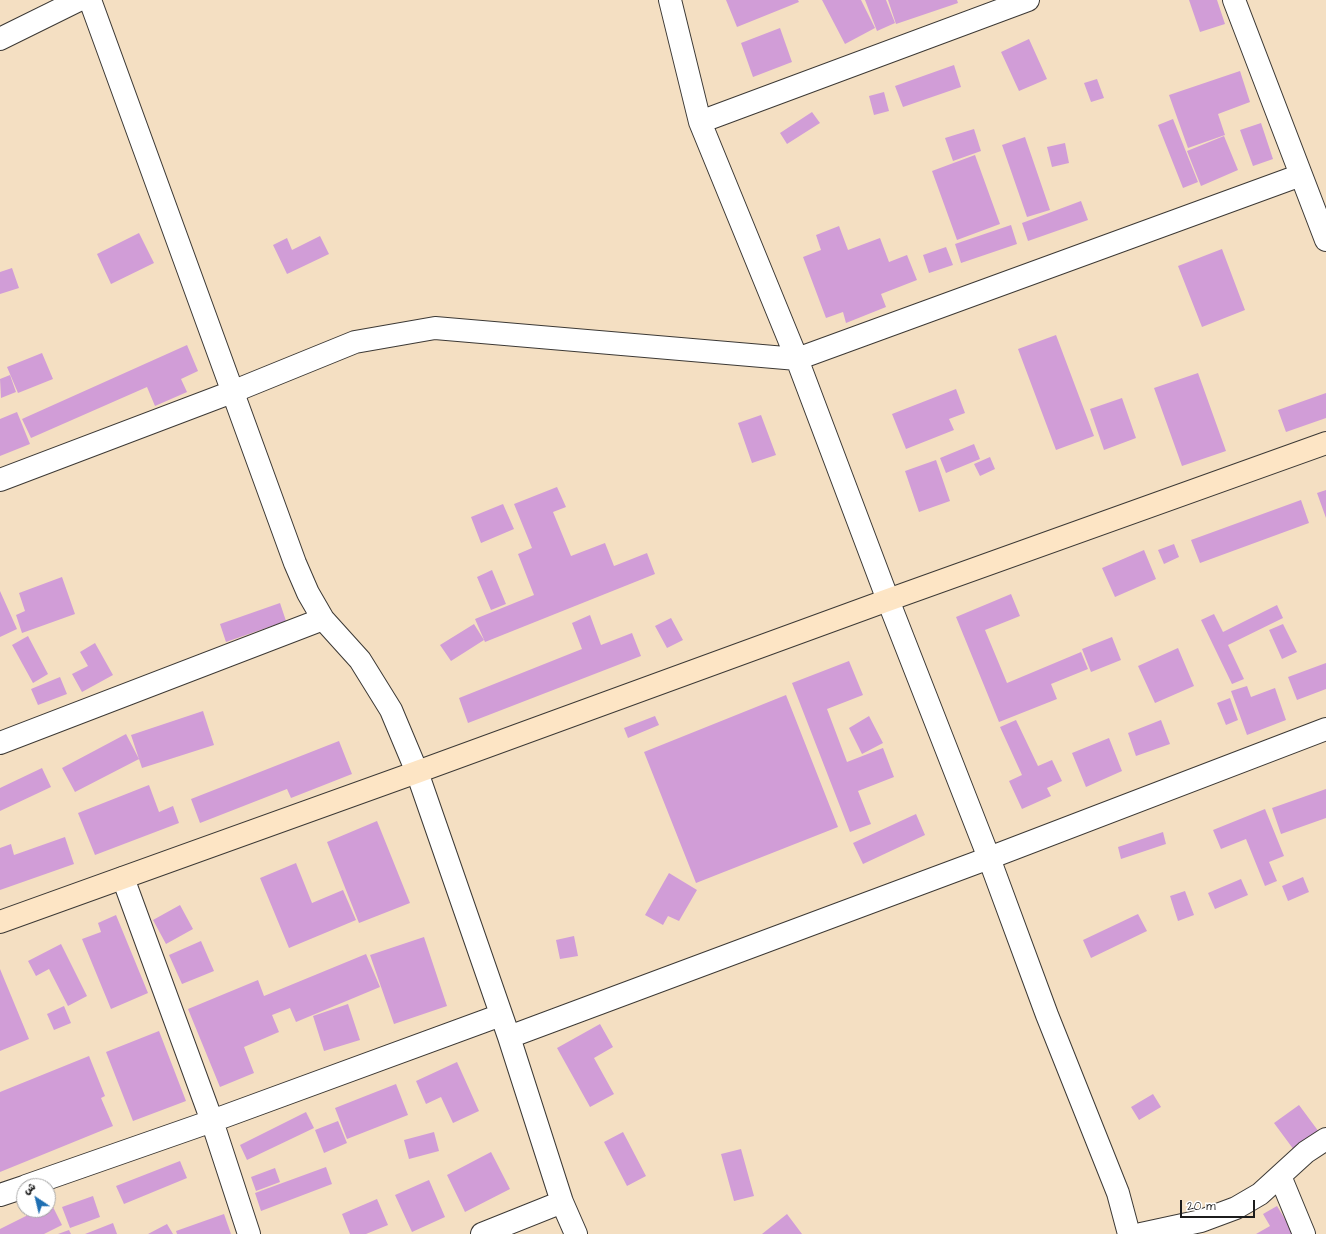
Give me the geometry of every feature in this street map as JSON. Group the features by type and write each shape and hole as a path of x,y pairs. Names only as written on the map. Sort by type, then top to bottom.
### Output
{"street":[{"path":"0,39 79,0"},
{"path":"90,0 295,563 308,593 323,620 360,660 391,710 417,772 509,1037 562,1202 576,1234"},
{"path":"670,0 700,122 797,359 888,600 989,858 1047,1015 1118,1193 1129,1234"},
{"path":"700,122 1028,0"},
{"path":"1234,0 1326,240"},
{"path":"0,480 232,392 355,342 435,328 797,359 1301,175"},
{"path":"0,922 1326,443"},
{"path":"0,743 323,620"},
{"path":"509,1037 989,858 1326,729"},
{"path":"123,878 212,1121 249,1234"},
{"path":"48,1178 212,1121 501,1015"},
{"path":"1140,1234 1204,1228 1260,1194 1306,1152 1326,1139"},
{"path":"1280,1176 1304,1234"},
{"path":"0,1195 16,1189"},
{"path":"482,1234 562,1202"}],"building":[{"path":"726,0 798,0 799,2 737,27"},
{"path":"822,0 861,0 875,28 845,44"},
{"path":"865,0 886,0 895,23 877,31"},
{"path":"888,0 957,0 958,3 896,24"},
{"path":"1189,0 1217,0 1225,24 1200,32"},
{"path":"780,28 792,62 753,77 741,43"},
{"path":"1029,39 1047,79 1019,91 1001,52"},
{"path":"954,65 961,87 903,107 895,86"},
{"path":"1240,71 1250,102 1218,114 1225,135 1188,148 1169,95"},
{"path":"1097,79 1104,98 1091,102 1084,83"},
{"path":"884,92 889,111 874,115 869,96"},
{"path":"812,112 820,123 787,144 780,133"},
{"path":"1173,119 1198,182 1183,188 1158,125"},
{"path":"1261,123 1273,159 1253,166 1240,130"},
{"path":"974,129 981,151 953,161 945,138"},
{"path":"1224,136 1238,170 1201,186 1187,151"},
{"path":"1025,137 1050,210 1027,217 1002,145"},
{"path":"1065,143 1069,163 1052,167 1047,147"},
{"path":"975,155 1000,224 957,240 932,171"},
{"path":"1081,201 1088,220 1028,241 1022,223"},
{"path":"1011,225 1017,244 961,263 955,244"},
{"path":"839,226 848,250 880,238 889,262 907,255 917,280 881,294 886,307 846,323 843,312 826,318 803,257 821,250 816,235"},
{"path":"139,233 154,263 111,284 97,254"},
{"path":"320,236 329,254 287,274 273,245 287,238 292,250"},
{"path":"946,247 953,265 929,273 923,255"},
{"path":"1222,249 1245,310 1202,327 1178,266"},
{"path":"12,268 19,288 0,294 0,272"},
{"path":"1056,335 1094,436 1056,450 1018,349"},
{"path":"187,345 198,371 181,379 187,392 155,406 147,387 31,438 22,419"},
{"path":"42,353 53,379 18,393 7,367"},
{"path":"1198,373 1226,451 1182,466 1154,388"},
{"path":"10,375 16,392 1,398 0,379"},
{"path":"956,389 965,413 949,419 954,430 906,449 892,414"},
{"path":"1326,393 1326,418 1286,432 1278,410"},
{"path":"1122,398 1136,438 1104,450 1090,409"},
{"path":"17,412 30,444 0,456 0,419"},
{"path":"761,415 776,455 752,463 738,423"},
{"path":"974,444 980,459 946,473 940,458"},
{"path":"990,457 995,469 980,476 974,464"},
{"path":"936,460 950,501 919,512 905,471"},
{"path":"557,487 566,507 553,512 571,556 605,543 614,566 647,553 655,574 485,642 475,619 534,595 518,554 532,548 514,504"},
{"path":"1326,490 1326,518 1317,493"},
{"path":"1301,500 1309,523 1200,563 1191,540"},
{"path":"503,504 514,529 481,543 471,517"},
{"path":"1174,544 1179,557 1164,564 1158,550"},
{"path":"1144,550 1156,579 1115,597 1102,568"},
{"path":"492,570 506,604 491,610 477,577"},
{"path":"62,577 75,614 22,633 16,615 25,611 19,593"},
{"path":"0,591 17,629 0,637"},
{"path":"1011,594 1020,616 985,630 1007,683 1081,652 1088,669 1051,684 1057,699 999,722 956,617"},
{"path":"280,603 286,621 226,642 220,624"},
{"path":"1277,605 1283,618 1228,645 1244,679 1232,684 1201,620 1214,614 1223,632"},
{"path":"590,615 601,645 632,633 641,656 468,723 459,698 582,649 572,623"},
{"path":"671,618 683,640 667,648 655,626"},
{"path":"474,624 484,640 451,661 440,645"},
{"path":"1283,624 1297,652 1282,659 1269,630"},
{"path":"28,636 48,674 33,683 12,645"},
{"path":"1112,637 1121,660 1091,672 1082,649"},
{"path":"95,643 113,675 82,692 72,674 88,666 80,652"},
{"path":"1178,648 1194,686 1155,703 1138,666"},
{"path":"849,661 863,695 827,709 847,762 883,748 894,777 858,791 871,824 850,832 792,683"},
{"path":"1326,663 1326,689 1297,700 1288,677"},
{"path":"60,677 67,694 38,705 31,689"},
{"path":"1247,686 1251,697 1275,688 1286,720 1247,735 1231,691"},
{"path":"786,695 838,827 696,883 644,752"},
{"path":"1230,698 1238,720 1226,725 1217,703"},
{"path":"203,711 214,745 142,768 131,735"},
{"path":"655,716 659,725 628,738 624,728"},
{"path":"869,716 883,743 862,754 849,728"},
{"path":"1016,720 1038,766 1052,760 1062,781 1047,788 1051,796 1022,809 1009,781 1022,775 1000,727"},
{"path":"1161,720 1170,744 1136,756 1128,733"},
{"path":"126,734 139,759 75,792 62,768"},
{"path":"1109,738 1122,771 1086,787 1072,753"},
{"path":"339,741 352,774 291,798 287,789 200,823 191,799"},
{"path":"42,768 51,787 0,811 0,788"},
{"path":"149,785 159,812 173,806 179,823 95,855 78,813"},
{"path":"1326,789 1326,818 1281,834 1272,808"},
{"path":"1265,809 1284,856 1269,862 1277,881 1265,886 1246,839 1221,849 1213,830"},
{"path":"916,814 925,835 863,864 853,843"},
{"path":"377,821 410,903 359,923 327,842"},
{"path":"1163,832 1166,844 1121,859 1118,847"},
{"path":"65,837 74,864 0,890 0,848 11,844 14,855"},
{"path":"296,863 312,903 343,890 356,920 289,948 260,878"},
{"path":"669,873 697,890 679,921 668,916 663,925 645,915"},
{"path":"1303,877 1309,892 1288,901 1282,886"},
{"path":"1241,879 1248,895 1215,909 1208,893"},
{"path":"1185,891 1194,915 1178,921 1170,896"},
{"path":"180,905 193,929 166,944 153,920"},
{"path":"1138,914 1147,931 1091,958 1083,940"},
{"path":"116,915 148,993 111,1009 82,939 101,932 98,923"},
{"path":"574,936 578,956 560,959 556,940"},
{"path":"424,937 447,1006 394,1024 370,955"},
{"path":"201,941 214,971 182,984 169,955"},
{"path":"61,944 87,996 68,1006 49,969 36,976 28,961"},
{"path":"366,954 380,987 296,1022 290,1008 272,1015 279,1032 244,1047 254,1073 220,1087 188,1009 258,980 264,996"},
{"path":"0,969 29,1039 0,1051"},
{"path":"348,1004 360,1040 324,1051 313,1016"},
{"path":"64,1006 71,1023 54,1030 47,1014"},
{"path":"600,1024 613,1047 594,1058 614,1094 590,1107 557,1048"},
{"path":"159,1031 186,1101 133,1121 106,1052"},
{"path":"89,1056 105,1096 101,1098 113,1126 0,1172 0,1092"},
{"path":"457,1062 479,1111 453,1123 441,1097 426,1104 416,1081"},
{"path":"396,1084 408,1115 347,1139 335,1108"},
{"path":"1153,1094 1161,1107 1139,1120 1131,1107"},
{"path":"1299,1105 1319,1132 1294,1150 1274,1123"},
{"path":"306,1112 314,1128 247,1160 240,1145"},
{"path":"338,1121 347,1143 324,1153 315,1130"},
{"path":"434,1132 439,1151 409,1159 404,1140"},
{"path":"623,1132 646,1176 627,1186 604,1142"},
{"path":"741,1149 754,1196 734,1201 721,1154"},
{"path":"491,1152 510,1189 465,1212 447,1175"},
{"path":"180,1161 187,1178 124,1204 116,1186"},
{"path":"326,1167 332,1184 261,1211 255,1193"},
{"path":"275,1168 280,1182 256,1191 251,1177"},
{"path":"429,1180 445,1217 412,1232 395,1195"},
{"path":"93,1196 100,1217 70,1228 62,1207"},
{"path":"377,1199 388,1225 366,1234 350,1234 342,1214"},
{"path":"1277,1206 1294,1234 1256,1234 1270,1226 1263,1214"},
{"path":"56,1213 62,1225 44,1234 0,1234 0,1229 22,1218 56,1218"},
{"path":"224,1214 231,1234 177,1234 176,1231"},
{"path":"787,1214 802,1234 762,1234"},
{"path":"113,1223 117,1234 85,1234"},
{"path":"167,1224 173,1234 148,1234"},
{"path":"69,1230 71,1234 58,1234"}]}
